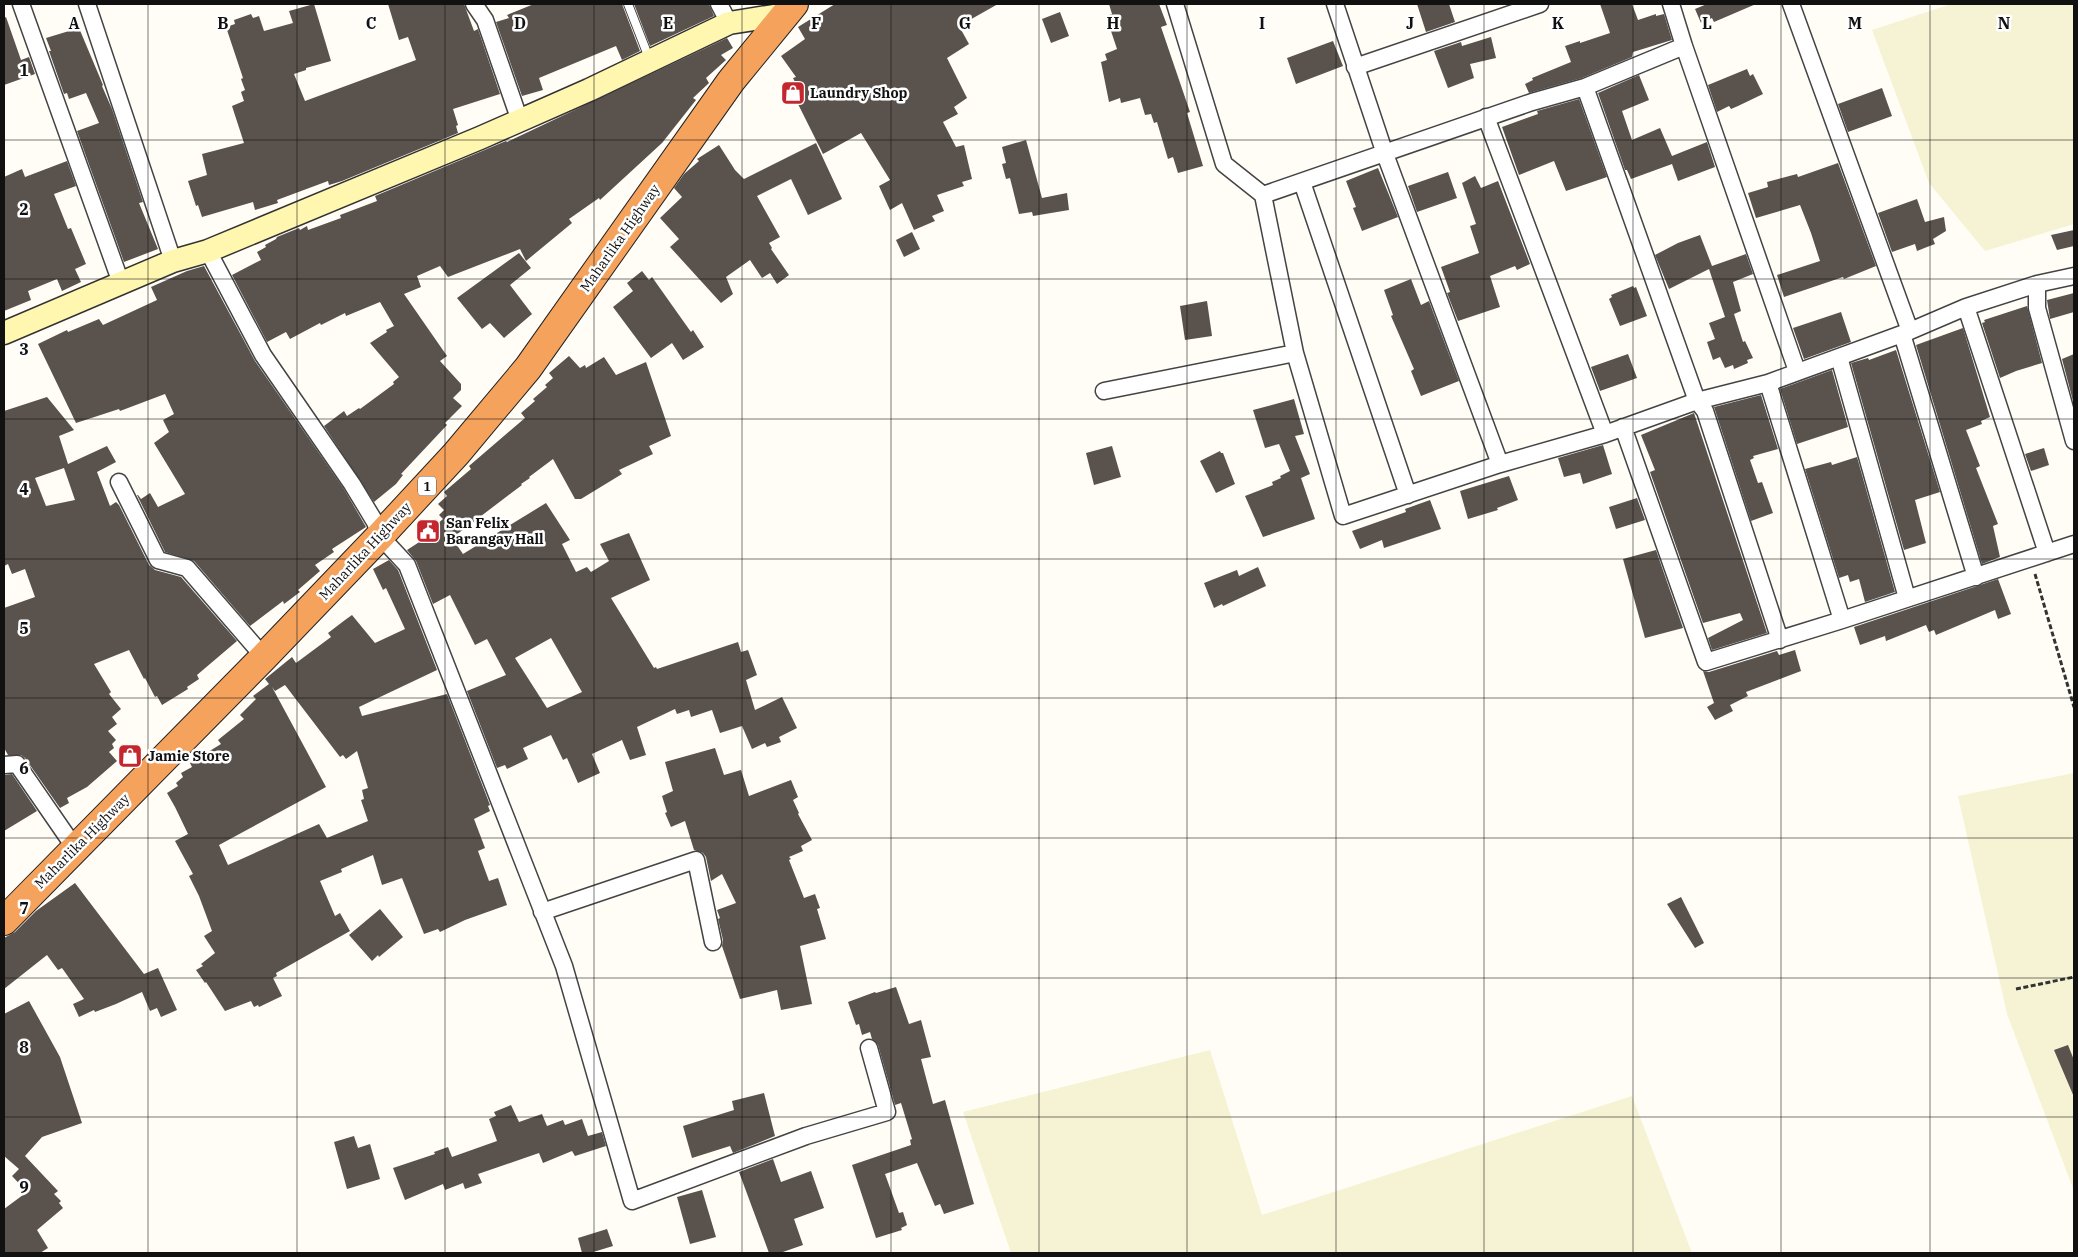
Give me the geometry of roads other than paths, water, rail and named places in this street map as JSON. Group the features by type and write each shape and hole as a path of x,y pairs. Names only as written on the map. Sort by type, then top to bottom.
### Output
{"highway":[{"name":"Maharlika Highway","path":"4,921 264,657 456,454 528,368 731,81 790,9"}],"street":[{"path":"21,4 121,283"},
{"path":"87,4 174,261"},
{"path":"474,4 485,20 520,121"},
{"path":"1175,4 1224,164 1263,195 1295,353 1343,516 1500,464 1605,434 1697,401 1768,382 1906,333 1966,307 2037,284 2074,276"},
{"path":"1335,4 1385,154 1500,464"},
{"path":"1355,67 1540,4"},
{"path":"1671,4 1797,371"},
{"path":"1791,4 1906,333 1976,577"},
{"path":"4,332 174,261 208,251 590,90 650,61 724,13 790,9"},
{"path":"1263,195 1385,154 1486,117 1585,87 1684,46"},
{"path":"1585,87 1697,401 1706,411 1780,640"},
{"path":"1486,117 1605,434"},
{"path":"1302,182 1408,495"},
{"path":"208,251 263,356 352,484 375,522 380,536 407,565 564,966 632,1201 806,1136 887,1112 869,1048"},
{"path":"2037,284 2037,308 2074,441"},
{"path":"1966,307 2047,553"},
{"path":"1104,391 1295,353"},
{"path":"1839,357 1907,598"},
{"path":"1768,382 1842,620"},
{"path":"1623,426 1706,662 1780,640 2074,544"},
{"path":"119,482 158,560 187,568 264,657"},
{"path":"4,764 17,764 75,848"},
{"path":"542,912 696,860 713,942"}],"lane":[{"path":"628,4 650,61"}],"place":[{"name":"Laundry Shop","path":"793,93"},
{"name":"San Felix Barangay Hall","path":"428,531"},
{"name":"Jamie Store","path":"130,756"}]}
